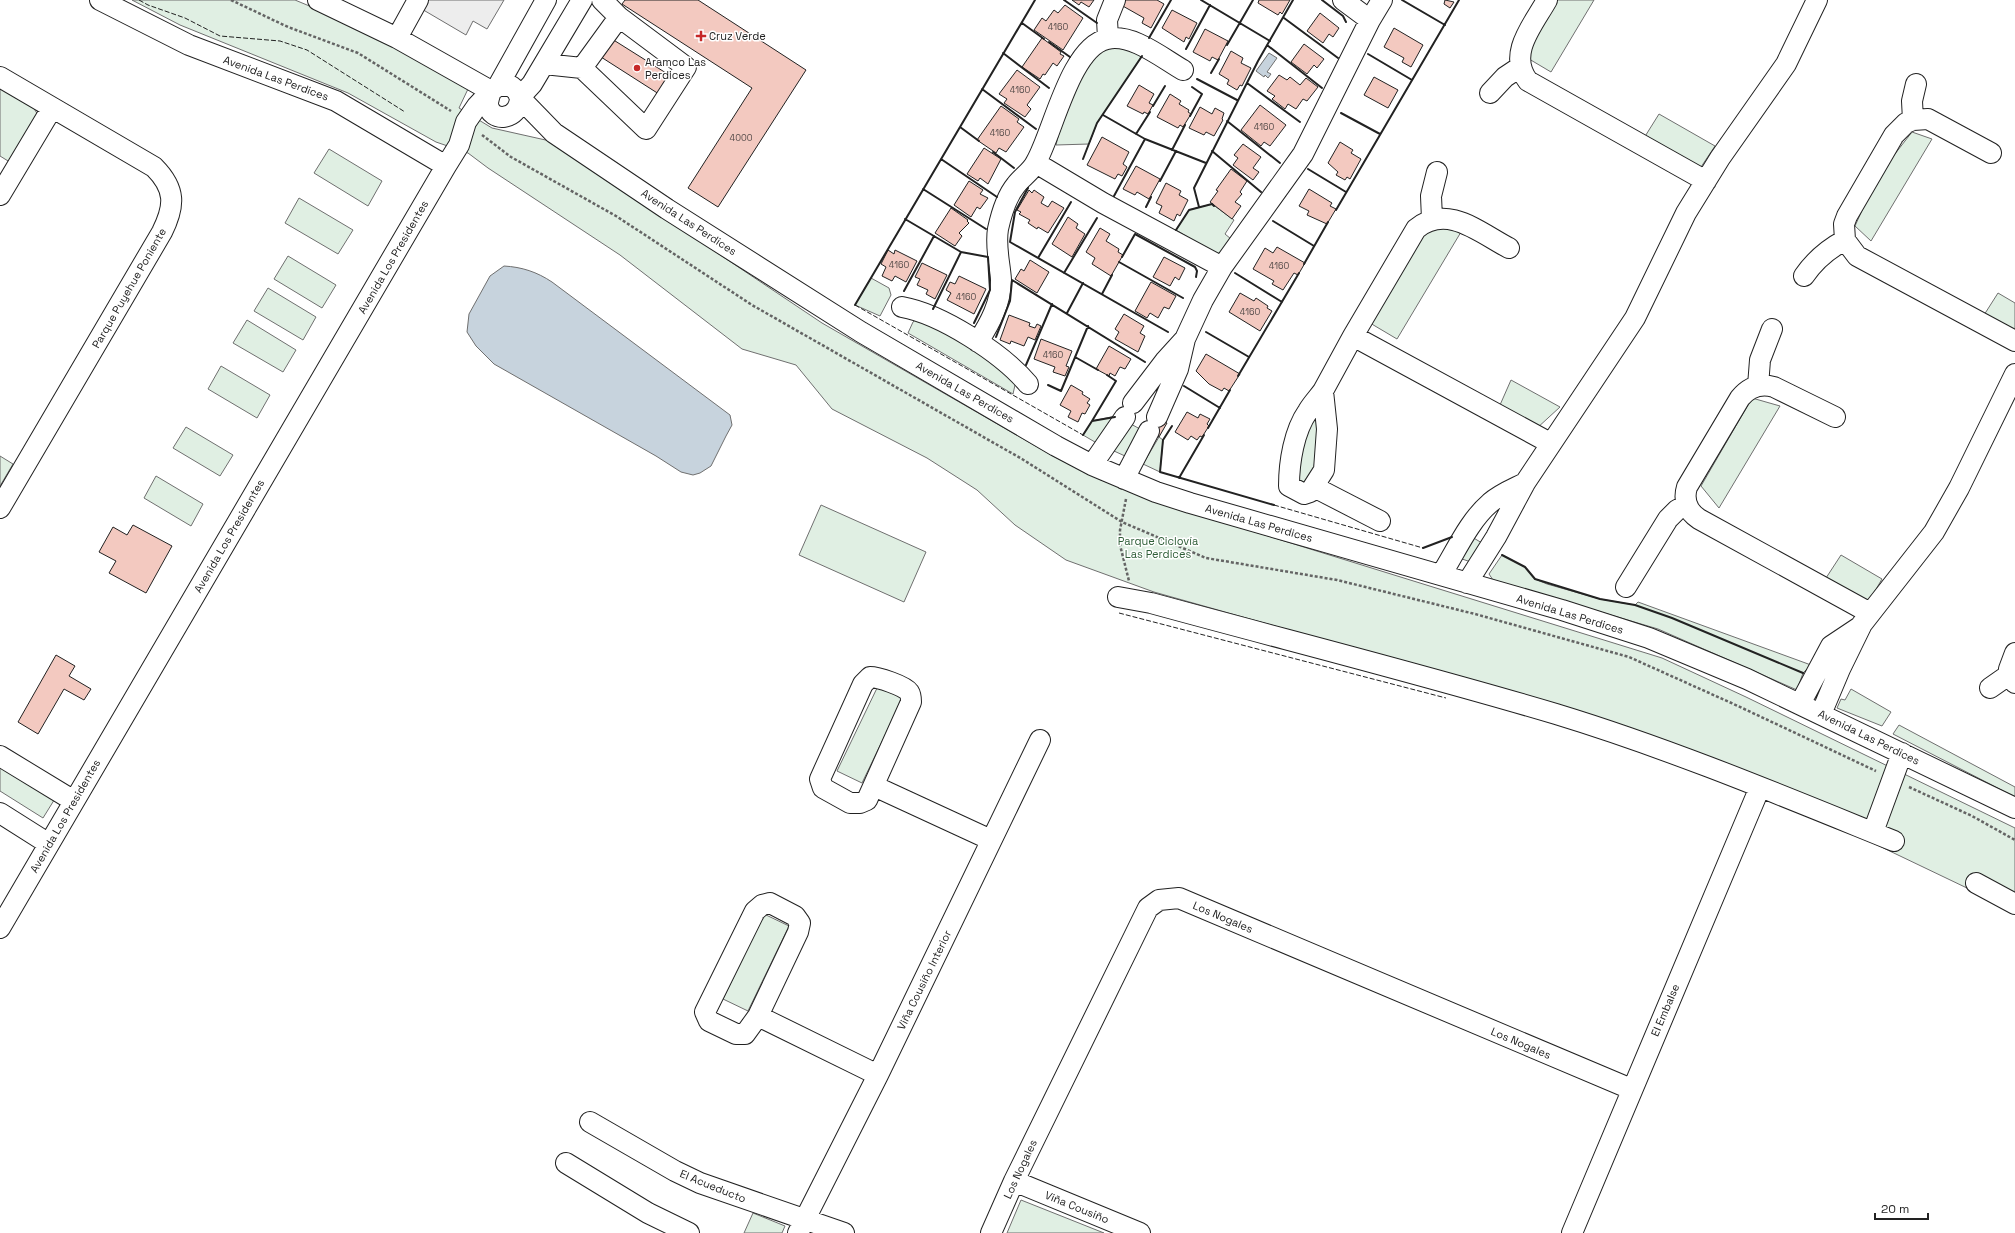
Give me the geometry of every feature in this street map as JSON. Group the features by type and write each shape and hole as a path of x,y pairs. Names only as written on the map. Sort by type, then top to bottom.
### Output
{"street":[{"name":"Avenida Las Perdices","path":"100,0 189,44 336,101 446,166"},
{"path":"318,0 397,38 495,89 511,86 517,90 520,98 520,106 516,112 503,116 488,104 495,89"},
{"path":"397,38 418,0"},
{"path":"520,98 532,84 582,0"},
{"path":"544,64 582,68 646,130 686,67 619,17 602,0"},
{"path":"1108,38 1107,20 1115,0"},
{"path":"1343,0 1370,20"},
{"path":"1124,479 1174,381 1185,339 1203,300 1222,267 1303,154 1370,20 1382,0"},
{"path":"1547,0 1520,50 1520,67 1523,75 1534,86 1706,181"},
{"path":"1467,583 1496,537 1525,483 1550,444 1597,378 1635,318 1686,213 1706,181 1786,64 1817,0"},
{"name":"Avenida Los Presidentes","path":"0,928 446,166 458,145 466,122 477,106 495,89 543,1"},
{"path":"582,68 619,17"},
{"path":"978,342 992,320 999,295 1001,281 997,246 998,230 1001,218 1016,186 1036,163 1058,107 1076,68 1088,52 1096,44 1108,38 1120,38 1138,43 1183,70"},
{"path":"1490,92 1505,77 1520,67"},
{"name":"Parque Puyehue Poniente","path":"0,77 154,167 164,177 170,192 172,204 170,216 162,232 0,508"},
{"path":"1913,120 1912,102 1916,84"},
{"name":"Avenida Las Perdices","path":"520,98 554,133 667,209 861,332 1056,446 1092,465 1124,479 1190,503 1602,622 1649,638 1695,656 1800,704 2015,808"},
{"path":"0,195 52,108"},
{"name":"Avenida Las Perdices","path":"503,116 554,133"},
{"name":"Avenida Los Presidentes","path":"458,145 480,124 503,116"},
{"path":"1992,153 1937,123 1928,120 1913,120 1906,123 1894,134 1847,216 1844,224 1846,240 1852,252 1865,261 2015,341"},
{"path":"1036,163 1103,203 1222,267"},
{"path":"1432,219 1431,196 1438,172"},
{"path":"1323,391 1327,429 1324,470 1310,492 1304,494 1289,486 1289,478 1297,436 1307,412 1323,391 1353,336 1411,237 1423,223 1439,217 1454,219 1509,248"},
{"path":"1804,276 1810,266 1826,251 1846,240"},
{"path":"902,307 928,314 978,342 1010,364 1028,384"},
{"path":"1758,386 1760,360 1772,329"},
{"path":"1353,336 1550,444"},
{"path":"1092,465 1161,365 1185,339"},
{"path":"1821,714 1850,648 1866,619 1934,532 1959,488 2015,374"},
{"path":"1835,417 1774,387 1758,386 1750,388 1740,398 1687,487 1685,493 1686,505 1698,519 1866,619"},
{"path":"1442,575 1472,525 1489,503 1500,495 1525,483"},
{"path":"1314,487 1380,521"},
{"path":"1626,587 1668,518 1677,510 1686,505"},
{"path":"1127,599 1557,714 1633,739 1894,840"},
{"path":"1800,704 1831,646 1866,619"},
{"path":"1990,688 2012,679 2010,664 2015,653"},
{"path":"870,677 876,677 906,688 910,693 911,702 874,786 867,800 860,803 850,803 823,788 820,779 863,684 870,677"},
{"name":"Viña Cousiño Interior","path":"801,1226 878,1075 1040,740"},
{"path":"1873,832 1902,753"},
{"path":"0,756 74,801"},
{"path":"874,786 991,840"},
{"name":"El Embalse","path":"1572,1233 1631,1089 1760,787"},
{"path":"0,813 49,844"},
{"path":"1976,883 2015,904"},
{"name":"Los Nogales","path":"991,1233 1014,1181 1148,908 1159,900 1179,898 1631,1089"},
{"path":"762,904 770,904 795,916 800,923 798,932 758,1016 745,1034 736,1034 709,1021 705,1012 755,911 762,904"},
{"path":"758,1016 878,1075"},
{"name":"El Acueducto","path":"590,1122 700,1184 801,1226 844,1233"},
{"path":"566,1163 648,1213 689,1233"},
{"name":"Viña Cousiño","path":"1014,1181 1140,1233"}],"path":[{"path":"1124,479 1126,502 1120,530 1120,545 1130,584 1127,599"}],"green space":[{"name":"Parque Ciclovía Las Perdices","path":"132,0 295,0 379,35 468,89 459,108 492,128 550,141 822,323 1053,456 1101,480 1181,509 1662,658 1746,697 2015,828 2015,911 1712,766 1559,706 1154,592 1066,560 1015,525 977,490 927,458 832,409 796,365 742,349 620,255 488,168 468,153 436,142 348,93 180,25"},
{"path":"1557,0 1594,0 1551,72 1524,56"},
{"path":"1110,47 1120,47 1142,56 1097,123 1089,144 1056,145 1074,92 1088,66 1096,56 1105,49"},
{"path":"0,88 33,107 38,115 13,164 0,156"},
{"path":"1659,114 1715,146 1699,170 1644,138"},
{"path":"1912,132 1932,139 1871,241 1855,226 1877,177"},
{"path":"329,149 382,181 368,206 314,173"},
{"path":"299,198 353,230 338,254 285,223"},
{"path":"1212,204 1234,220 1225,234 1231,239 1219,256 1176,230 1189,210"},
{"path":"1443,225 1461,232 1397,339 1370,323 1425,232"},
{"path":"288,256 336,285 322,308 274,279"},
{"path":"871,278 889,288 891,295 880,316 855,305"},
{"path":"268,288 316,317 303,340 254,311"},
{"path":"1998,293 2015,303 2015,333 1984,315"},
{"path":"920,316 1001,365 1015,385 1013,394 908,333 913,322"},
{"path":"247,320 296,350 283,372 233,343"},
{"path":"221,366 270,395 257,418 208,389"},
{"path":"1511,380 1560,407 1536,429 1500,405"},
{"path":"1752,398 1780,406 1719,508 1701,486"},
{"path":"1116,416 1100,445 1083,435 1092,421"},
{"path":"1311,418 1320,418 1312,484 1295,482 1295,469"},
{"path":"1129,423 1140,429 1125,456 1114,451"},
{"path":"186,427 233,455 220,476 173,448"},
{"path":"1159,437 1163,440 1160,472 1143,464"},
{"path":"0,456 13,464 0,486"},
{"path":"156,476 203,504 191,526 144,498"},
{"path":"821,505 926,552 904,602 799,555"},
{"path":"1467,534 1482,543 1471,562 1459,558"},
{"path":"1502,555 1525,567 1535,579 1547,584 1600,599 1635,605 1638,602 1811,665 1803,673 1797,690 1658,629 1493,580 1489,574"},
{"path":"1841,555 1882,579 1868,603 1826,578"},
{"path":"878,686 903,698 862,783 837,771"},
{"path":"1851,689 1891,712 1882,726 1837,708 1841,699 1845,700"},
{"path":"1899,725 2015,787 2015,797 1893,734"},
{"path":"0,763 56,797 43,818 0,791"},
{"path":"764,914 789,926 748,1011 723,999"},
{"path":"1021,1200 1104,1233 1007,1233"},
{"path":"753,1213 785,1226 782,1233 744,1233"}],"shaded area":[{"path":"425,0 504,0 487,29 473,21 466,35 420,8"},
{"path":"1269,53 1277,58 1267,72 1271,74 1268,78 1256,71"},
{"path":"504,266 541,275 552,282 730,415 732,425 711,466 700,473 693,475 681,472 656,456 494,364 476,346 467,332 469,314 490,276"}],"building":[{"path":"625,0 698,0 806,70 718,207 688,188 752,88 622,4"},
{"path":"1072,0 1094,0 1089,7 1081,2 1079,5"},
{"path":"1123,0 1157,0 1164,4 1151,28 1142,23 1144,18 1121,5"},
{"path":"1259,0 1290,0 1282,14 1280,12 1278,15 1258,3"},
{"path":"1445,0 1454,2 1450,8 1444,4"},
{"path":"1065,5 1083,18 1063,50 1034,30 1042,18 1046,21 1054,10 1058,13"},
{"path":"1172,10 1197,23 1189,39 1186,37 1184,42 1162,28"},
{"path":"1320,13 1339,28 1333,37 1329,34 1323,43 1307,31"},
{"path":"1394,28 1423,45 1411,67 1402,62 1404,58 1384,47"},
{"path":"1205,29 1228,41 1218,60 1212,57 1210,61 1193,52"},
{"path":"1042,38 1064,56 1057,66 1053,63 1045,75 1043,74 1040,79 1022,67"},
{"name":"Aramco Las Perdices","path":"612,39 674,78 662,96 601,57"},
{"path":"1304,44 1324,59 1317,68 1314,65 1307,74 1291,62"},
{"path":"1231,51 1243,58 1241,63 1251,68 1242,86 1240,85 1237,90 1227,84 1229,80 1219,74"},
{"path":"1017,70 1040,87 1027,105 1031,109 1025,117 1004,103 1007,99 999,94"},
{"path":"1279,75 1287,80 1290,77 1300,85 1306,78 1318,87 1307,101 1303,99 1296,109 1288,104 1285,109 1272,99 1275,96 1267,91"},
{"path":"1374,77 1398,90 1388,108 1364,95"},
{"path":"1139,85 1154,94 1149,103 1153,105 1148,114 1144,112 1143,114 1127,106"},
{"path":"1170,94 1181,101 1179,104 1189,110 1188,112 1191,114 1183,127 1180,125 1178,128 1157,117"},
{"path":"1260,105 1286,125 1270,146 1264,142 1261,146 1241,130"},
{"path":"1001,106 1019,119 1017,122 1024,127 1006,152 999,148 996,153 977,140"},
{"path":"1200,107 1212,114 1215,108 1224,113 1223,120 1214,136 1206,132 1204,135 1189,128"},
{"path":"1102,137 1129,152 1123,164 1127,167 1122,176 1118,174 1115,179 1087,165"},
{"path":"1340,142 1353,150 1351,153 1361,159 1350,179 1347,177 1345,180 1336,175 1338,172 1328,163"},
{"path":"1243,144 1261,157 1253,168 1259,172 1253,180 1233,165 1238,158 1234,155"},
{"path":"984,148 1001,159 988,184 980,178 978,181 967,174"},
{"path":"1136,166 1160,179 1149,199 1137,192 1135,195 1123,189"},
{"path":"1231,169 1247,181 1240,192 1242,194 1235,202 1241,206 1232,219 1210,202 1218,191 1216,190"},
{"path":"969,181 983,190 980,194 988,198 980,209 977,207 971,217 954,205"},
{"path":"1166,183 1181,191 1179,195 1188,200 1180,216 1177,214 1174,221 1159,213 1162,206 1156,203"},
{"path":"1309,189 1332,203 1330,206 1336,209 1327,224 1307,215 1309,211 1299,206"},
{"path":"1029,190 1032,193 1034,190 1044,197 1041,203 1048,207 1052,201 1064,208 1048,233 1038,227 1037,229 1028,223 1030,220 1019,214 1021,212 1017,210"},
{"path":"951,208 968,220 967,221 969,223 959,233 962,236 955,246 935,233"},
{"path":"1068,217 1078,224 1076,228 1085,234 1072,257 1052,244"},
{"path":"1100,228 1110,234 1106,241 1119,249 1118,252 1123,255 1111,276 1092,264 1095,258 1086,252"},
{"path":"1277,247 1305,263 1298,275 1294,273 1283,290 1272,284 1274,281 1253,269 1265,248 1273,253"},
{"path":"888,250 894,254 895,250 917,261 906,282 895,276 892,281 882,276 886,267 881,264"},
{"path":"1164,257 1185,268 1179,280 1175,277 1170,286 1153,277"},
{"path":"1030,260 1049,272 1037,293 1015,279 1021,269 1024,271"},
{"path":"922,263 947,275 935,299 926,294 928,290 917,285 920,279 915,277"},
{"path":"959,276 986,289 974,314 947,300 951,293 946,290 950,282 955,284"},
{"path":"1151,282 1176,296 1169,309 1164,307 1158,318 1150,313 1147,318 1135,311"},
{"path":"1240,293 1254,301 1256,298 1268,306 1267,308 1272,311 1260,331 1229,312"},
{"path":"1124,314 1144,326 1140,333 1145,336 1138,352 1115,339 1119,332 1115,329"},
{"path":"1009,315 1030,323 1029,326 1035,328 1037,324 1041,326 1035,340 1028,337 1024,346 1011,341 1010,344 1000,340"},
{"path":"1041,339 1072,351 1066,366 1069,367 1065,376 1053,372 1055,367 1034,359"},
{"path":"1109,346 1131,359 1125,369 1120,367 1115,376 1110,373 1109,376 1096,369"},
{"path":"1206,354 1240,374 1229,391 1224,388 1222,391 1209,384 1196,371"},
{"path":"1071,385 1083,392 1082,394 1090,399 1087,403 1090,405 1085,414 1082,413 1078,422 1068,417 1071,411 1060,405"},
{"path":"1187,412 1198,418 1200,414 1210,419 1207,424 1209,426 1202,437 1200,436 1197,440 1191,436 1188,440 1175,432"},
{"path":"1151,414 1167,423 1159,437 1143,428"},
{"path":"133,525 172,546 146,593 109,573 116,561 99,552 113,527 127,535"},
{"path":"56,655 75,666 69,676 91,689 84,700 64,689 38,734 18,722"}],"fence":[{"path":"139,0 148,5 185,18 220,36 280,41 307,50 405,112"},
{"path":"855,305 1083,435"},
{"path":"1274,505 1423,548"},
{"path":"1119,613 1446,698"}],"wall":[{"path":"855,305 1035,0"},
{"path":"1064,0 1097,23"},
{"path":"1149,38 1171,0"},
{"path":"1201,0 1270,41"},
{"path":"1227,45 1253,0"},
{"path":"1199,207 1194,188 1258,61 1293,0"},
{"path":"1322,0 1343,16 1346,22"},
{"path":"1402,0 1445,25"},
{"path":"1336,210 1459,0"},
{"path":"1186,49 1210,5"},
{"path":"1284,18 1338,58"},
{"path":"1022,23 1044,39"},
{"path":"1049,42 1070,57"},
{"path":"1267,45 1322,88"},
{"path":"1003,53 1049,88"},
{"path":"1368,54 1412,80"},
{"path":"1083,159 1097,123 1142,56"},
{"path":"1211,73 1219,59"},
{"path":"1197,79 1237,100"},
{"path":"1247,83 1300,122"},
{"path":"1153,106 1165,86"},
{"path":"1190,116 1202,94 1192,87"},
{"path":"982,89 1036,129"},
{"path":"1136,134 1150,112"},
{"path":"1341,113 1380,134"},
{"path":"1103,115 1145,139 1206,163"},
{"path":"1227,121 1280,163"},
{"path":"1172,150 1185,125"},
{"path":"960,127 979,141"},
{"path":"1114,196 1145,139"},
{"path":"1160,181 1176,151"},
{"path":"1212,151 1261,192"},
{"path":"993,152 1014,168"},
{"path":"941,159 997,197"},
{"path":"1308,169 1346,192"},
{"path":"1028,188 1015,212 1010,242 1168,332"},
{"path":"923,189 986,229"},
{"path":"1146,207 1151,197"},
{"path":"1038,258 1071,202"},
{"path":"1176,230 1189,210 1212,204 1214,206"},
{"path":"1064,273 1097,218"},
{"path":"905,219 961,252 988,257 990,290 974,323"},
{"path":"1273,221 1314,246"},
{"path":"1304,264 1328,222"},
{"path":"1122,257 1135,234 1195,267 1197,271 1196,277"},
{"path":"904,291 934,236"},
{"path":"933,309 961,252"},
{"path":"1119,262 1183,298"},
{"path":"1235,273 1282,302"},
{"path":"1238,376 1299,273"},
{"path":"1102,294 1112,275"},
{"path":"996,337 1010,301 1012,280 1145,362"},
{"path":"1067,313 1083,283"},
{"path":"1026,365 1052,304"},
{"path":"1048,385 1061,391 1088,326"},
{"path":"1206,332 1249,357"},
{"path":"1075,357 1098,370"},
{"path":"1092,421 1116,381 1107,375"},
{"path":"1184,386 1220,408"},
{"path":"1208,428 1230,390"},
{"path":"1083,435 1092,421 1115,417"},
{"path":"1172,426 1163,440 1160,472 1274,505"},
{"path":"1179,478 1204,435"},
{"path":"1423,548 1452,537"},
{"path":"1502,555 1525,567 1535,579 1600,599 1635,605 1672,618 1803,673"}],"place":[{"name":"Cruz Verde","path":"701,36"},
{"name":"Aramco Las Perdices","path":"637,68"}]}
